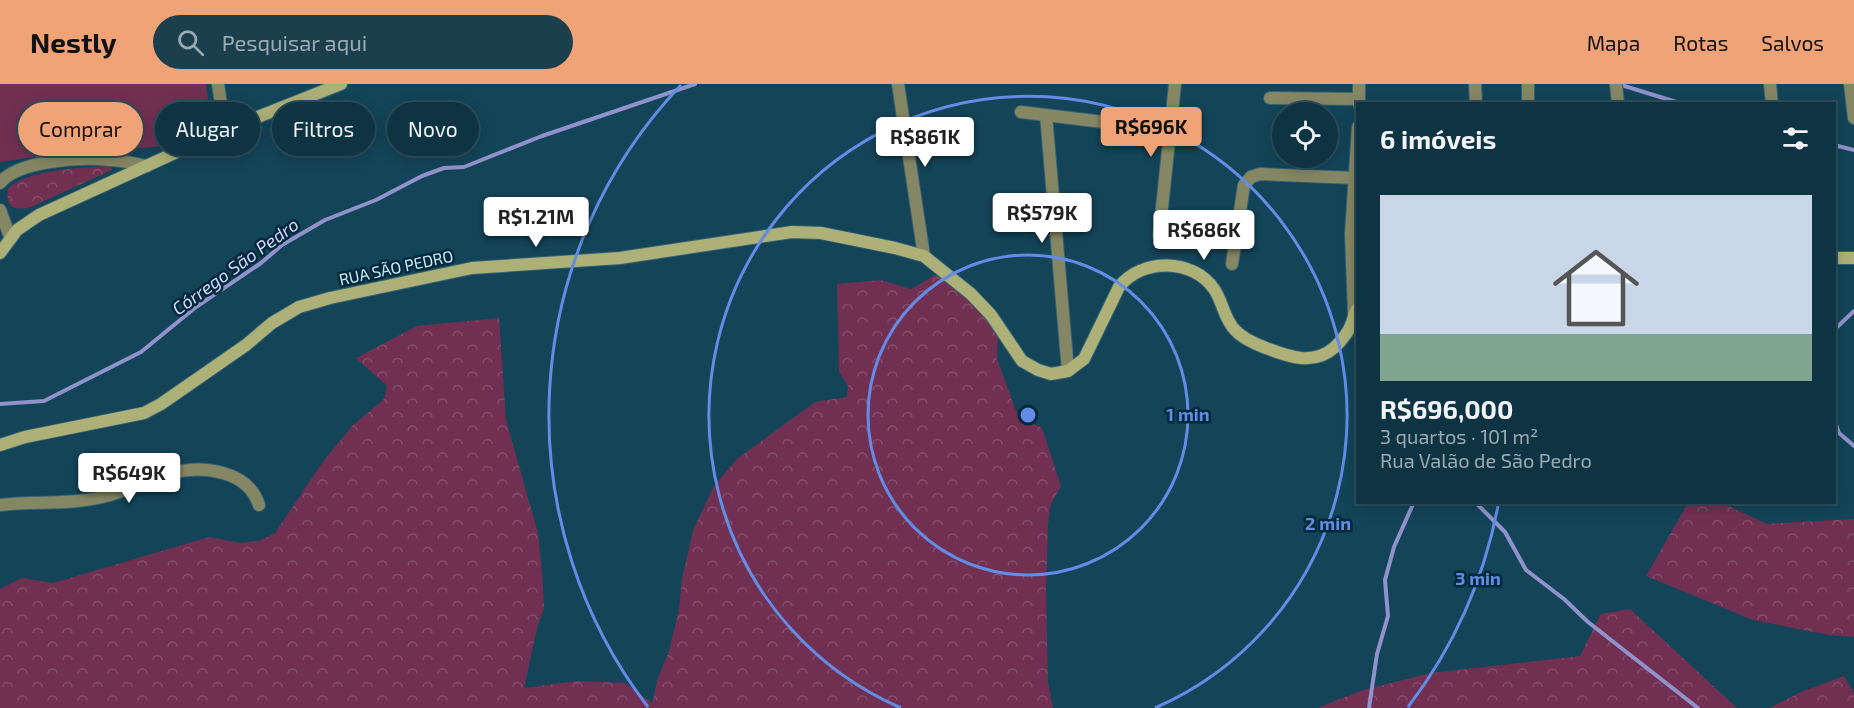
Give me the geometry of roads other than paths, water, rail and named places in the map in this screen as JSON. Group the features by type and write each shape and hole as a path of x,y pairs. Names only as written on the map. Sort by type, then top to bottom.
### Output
{"street":[{"path":"218,84 221,102"},
{"path":"260,116 341,84"},
{"path":"898,84 924,256"},
{"path":"1159,236 1175,84"},
{"path":"1270,98 1359,101 1359,84"},
{"path":"1476,84 1476,102"},
{"path":"1528,84 1528,102"},
{"path":"1770,84 1772,102"},
{"path":"1850,84 1854,118"},
{"path":"1021,112 1169,130"},
{"path":"1046,115 1068,371"},
{"path":"0,253 10,237 39,215 169,156"},
{"path":"0,183 7,175 23,168 82,159 111,160 147,166"},
{"path":"1068,371 1084,359 1126,277 1148,267 1175,267 1200,276 1215,290 1234,330 1255,344 1295,358 1318,357 1334,348 1352,325 1356,310 1351,234 1356,161"},
{"path":"1232,264 1244,185 1251,177 1260,174 1355,178"},
{"path":"0,210 10,237"},
{"name":"RUA SÃO PEDRO","path":"0,445 25,437 111,422 144,413 162,404 246,345 272,323 299,307 330,298 472,268 620,258 792,232 821,233 924,256 971,294 991,315 1022,361 1044,373 1068,371"},
{"path":"1836,258 1854,258"},
{"path":"0,505 101,498 172,473 194,470 218,472 235,477 256,495 259,505"}],"waterway":[{"name":"Córrego São Pedro","path":"0,404 44,401 141,352 196,307 261,263 282,245 325,220 376,200 422,176 444,168 464,167 542,136 695,84"},
{"name":"Córrego São Pedro","path":"1618,84 1676,102"},
{"name":"Córrego São Pedro","path":"1836,146 1854,150"},
{"path":"1836,328 1854,311"},
{"path":"1836,425 1839,433 1854,446"},
{"path":"1369,708 1377,654 1388,616 1385,580 1394,547 1413,504"},
{"path":"1477,504 1505,532 1526,570 1698,708"}]}
